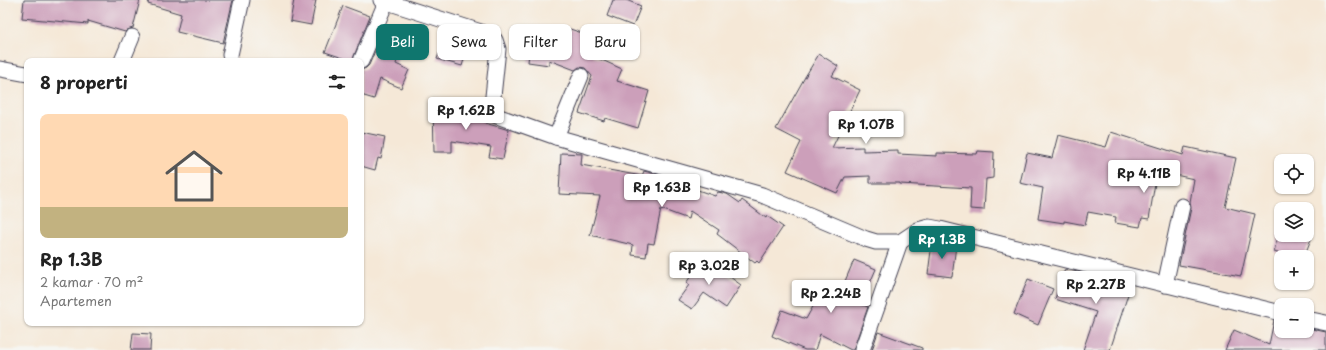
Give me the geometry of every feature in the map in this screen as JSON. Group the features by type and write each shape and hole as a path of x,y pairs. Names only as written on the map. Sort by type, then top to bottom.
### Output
{"street":[{"path":"230,55 242,0"},
{"path":"362,58 383,1 484,33 495,40 498,48 492,106 493,112 497,116 556,137 762,195 876,242 900,242 918,230 929,227 940,228 1274,311"},
{"path":"123,58 132,37"},
{"path":"0,69 24,73"},
{"path":"556,137 581,76"},
{"path":"1165,284 1182,206"},
{"path":"862,350 900,242"},
{"path":"1314,320 1326,323"}],"building":[{"path":"24,0 140,0 133,28 125,32 88,21 88,24 22,18"},
{"path":"149,0 233,0 223,43 177,32 181,14 148,4"},
{"path":"294,0 316,0 311,25 290,21"},
{"path":"613,0 626,0 641,6 634,24 628,24 607,16"},
{"path":"343,6 370,16 353,58 343,58 325,52"},
{"path":"572,30 580,32 580,60 602,60 622,69 617,81 649,91 638,128 605,118 604,121 579,113 592,76 585,68 579,67 575,70 549,60 572,60"},
{"path":"376,49 376,60 397,60 396,64 409,70 401,88 380,79 374,99 364,96 364,69 369,65"},
{"path":"819,54 838,66 832,76 860,90 832,148 863,147 863,151 898,150 898,154 937,156 937,153 977,154 978,151 994,152 993,178 986,179 984,210 970,209 971,188 900,183 870,183 870,176 845,177 837,193 787,171 801,142 776,129"},
{"path":"441,60 464,60 462,66"},
{"path":"528,60 549,60 549,65 528,62"},
{"path":"433,103 451,103 451,110 485,115 485,123 509,130 503,159 489,157 491,147 452,141 452,152 434,152"},
{"path":"1111,132 1183,155 1185,147 1236,158 1225,207 1255,214 1241,276 1179,265 1191,208 1190,202 1194,179 1157,171 1149,219 1142,218 1140,227 1115,223 1116,217 1088,212 1085,225 1064,221 1064,223 1038,219 1043,188 1020,183 1027,153 1052,158 1058,135 1106,147"},
{"path":"364,133 385,137 381,159 378,158 375,170 364,167"},
{"path":"561,153 582,154 581,165 642,176 644,171 663,176 663,178 715,196 718,192 727,194 740,203 742,200 766,218 767,216 783,227 759,263 757,261 755,263 717,234 719,230 690,211 688,219 661,209 654,244 648,243 646,257 632,255 633,245 590,235 600,196 559,194"},
{"path":"1276,242 1310,242 1307,250 1274,250"},
{"path":"932,243 956,245 952,277 928,274"},
{"path":"704,258 741,285 726,308 704,293 692,309 678,300 689,285 686,283"},
{"path":"854,260 876,269 861,304 868,307 853,350 820,334 815,350 805,350 772,336 782,310 806,319 825,285 840,293"},
{"path":"1065,269 1131,285 1110,350 1083,350 1096,312 1055,299"},
{"path":"1028,279 1053,289 1038,325 1014,314"},
{"path":"1274,320 1274,338 1314,338 1314,329 1326,332 1326,350 1225,350 1234,330 1269,345"},
{"path":"878,332 922,348 922,350 872,350"},
{"path":"133,333 151,334 150,350 131,350"}]}
